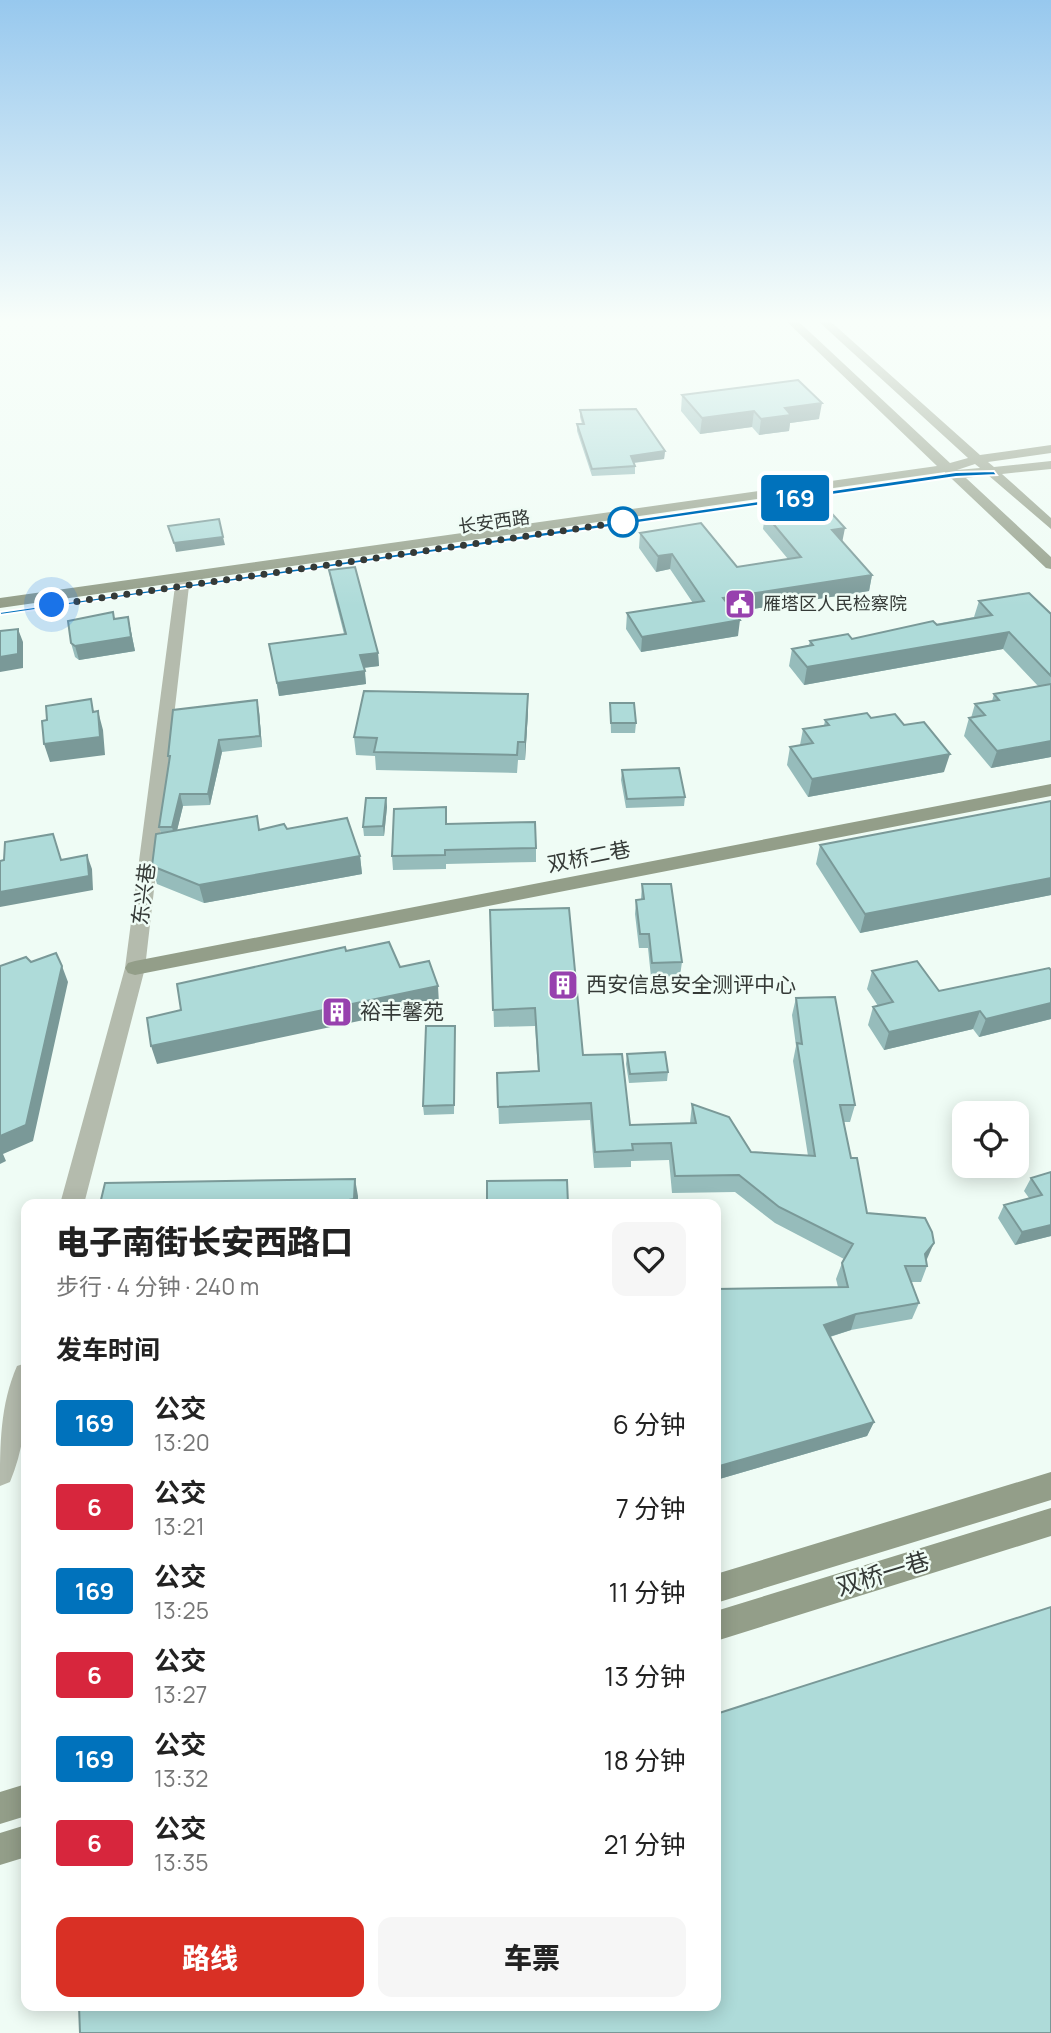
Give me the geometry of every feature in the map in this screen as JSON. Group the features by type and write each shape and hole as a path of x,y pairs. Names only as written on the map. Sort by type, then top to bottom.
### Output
{"main road":[{"path":"893,416 1051,565"},
{"path":"930,416 1051,525"},
{"name":"长安西路","path":"952,471 978,459 1051,449"},
{"name":"长安西路","path":"0,612 181,582 952,471 994,473 1051,465"},
{"name":"长安西路","path":"0,603 181,582"},
{"name":"双桥二巷","path":"135,968 1051,790"},
{"name":"双桥一巷","path":"721,1587 1051,1486"},
{"name":"双桥一巷","path":"721,1624 1051,1522"},
{"path":"0,1808 21,1802"},
{"path":"0,1849 21,1843"}],"street":[{"name":"东兴巷","path":"73,1199 135,968 181,582"},
{"path":"0,1473 21,1394"}],"building":[{"path":"582,416 641,416 665,451 631,456 635,466 592,469 577,424 584,424"},
{"path":"758,416 784,416 761,419"},
{"path":"825,506 845,528 832,530 872,575 723,598 740,620 642,637 627,613 704,601 672,554 658,556 640,533 701,523 737,567 801,557 765,514"},
{"path":"219,519 223,537 174,543 168,526"},
{"path":"355,567 378,653 360,655 365,671 277,683 269,644 346,634 329,570"},
{"path":"1029,593 1051,614 1051,676 1009,632 807,667 792,649 813,645 810,641 848,634 852,639 933,621 937,625 992,615 979,601"},
{"path":"113,612 114,619 128,617 131,637 75,646 71,643 68,621"},
{"path":"18,629 18,654 0,657 0,631"},
{"path":"1051,684 1051,741 997,751 969,718 985,715 975,704 999,700 994,694"},
{"path":"364,691 528,694 525,742 518,742 517,755 374,752 377,738 354,737"},
{"path":"91,699 93,712 98,711 100,737 44,744 42,721 47,720 46,706"},
{"path":"257,700 260,736 219,740 208,794 180,794 172,827 159,827 170,756 173,710"},
{"path":"610,703 634,703 636,723 611,723"},
{"path":"867,713 871,718 895,714 904,725 924,722 950,754 812,779 790,747 813,743 803,729 829,725 825,720"},
{"path":"679,768 685,797 627,799 622,770"},
{"path":"366,798 386,798 383,826 363,827"},
{"path":"1051,801 1051,878 865,914 820,845"},
{"path":"446,807 446,824 535,822 536,848 445,850 445,855 392,856 394,809"},
{"path":"257,816 259,830 284,824 287,829 347,818 360,856 199,885 152,866 156,834"},
{"path":"53,834 61,860 87,855 89,876 0,892 0,861 4,860 5,842"},
{"path":"642,884 671,884 682,962 652,963 649,934 640,934 636,900 644,899"},
{"path":"569,908 583,1055 622,1054 630,1125 696,1123 692,1104 729,1117 751,1152 815,1156 797,1043 802,1044 796,998 835,997 855,1105 840,1105 851,1158 857,1158 867,1213 925,1218 934,1243 925,1254 927,1266 905,1266 919,1303 856,1314 824,1325 874,1422 721,1466 721,1289 848,1287 842,1263 853,1244 779,1207 739,1175 675,1176 671,1143 632,1144 633,1150 595,1152 591,1103 498,1107 497,1073 539,1071 535,1008 493,1010 490,910"},
{"path":"389,942 400,967 429,961 438,986 151,1046 147,1018 181,1010 177,984 345,947 346,951"},
{"path":"56,953 62,966 26,1125 0,1136 0,966 26,957 31,962"},
{"path":"917,961 939,991 1049,968 1051,1003 986,1019 980,1011 889,1032 873,1007 893,1002 872,971"},
{"path":"426,1026 455,1026 454,1105 423,1106"},
{"path":"665,1052 668,1072 630,1074 627,1054"},
{"path":"1051,1172 1051,1225 1022,1232 1004,1205 1042,1195 1031,1178"},
{"path":"355,1179 354,1199 101,1199 105,1183"},
{"path":"567,1180 568,1199 487,1199 487,1181"},
{"path":"1051,1607 1051,2033 80,2033 79,2011 721,2011 721,1712"}],"bus line":[{"name":"169","path":"0,612 956,475 994,473"}],"place":[{"name":"雁塔区人民检察院","path":"740,604"},
{"name":"西安信息安全测评中心","path":"563,985"},
{"name":"裕丰馨苑","path":"337,1012"}],"route":[{"path":"52,605 623,522"}]}
